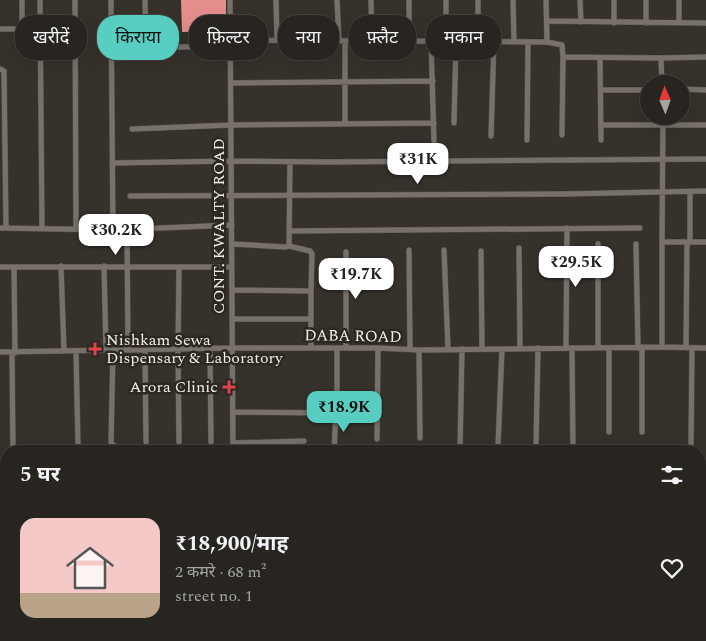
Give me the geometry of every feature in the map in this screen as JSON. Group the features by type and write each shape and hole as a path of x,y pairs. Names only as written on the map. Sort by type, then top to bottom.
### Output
{"street":[{"path":"0,29 22,28 22,0"},
{"path":"40,0 42,228"},
{"path":"75,0 76,229"},
{"path":"111,0 113,230"},
{"path":"145,0 145,15"},
{"name":"CONT. KWALTY ROAD","path":"230,0 230,15"},
{"path":"268,41 277,40 276,0"},
{"path":"337,0 337,15"},
{"path":"371,0 371,15"},
{"path":"409,0 409,15"},
{"path":"446,0 446,15"},
{"path":"478,0 478,15"},
{"path":"514,0 514,41"},
{"path":"546,0 548,42"},
{"path":"580,0 580,22"},
{"path":"614,0 614,23"},
{"path":"646,0 646,23"},
{"path":"679,0 679,22"},
{"path":"547,21 706,23"},
{"path":"339,40 349,41"},
{"path":"345,41 345,124"},
{"path":"501,41 548,42 562,45 562,135"},
{"path":"527,140 528,42"},
{"path":"563,57 706,57"},
{"path":"600,58 601,140"},
{"path":"661,58 662,75"},
{"name":"CONT. KWALTY ROAD","path":"231,60 233,443"},
{"path":"432,60 434,141"},
{"path":"454,123 456,60"},
{"path":"491,136 493,60"},
{"path":"0,69 4,71 2,108 3,228 113,230 232,225"},
{"path":"231,83 433,81"},
{"path":"601,90 640,90"},
{"path":"690,90 706,90"},
{"path":"132,129 231,125 434,123"},
{"path":"601,125 640,124"},
{"path":"662,347 663,125"},
{"path":"690,125 706,125"},
{"path":"112,163 706,159"},
{"path":"290,162 290,246"},
{"path":"130,196 564,194 706,191"},
{"path":"690,192 689,348 691,444"},
{"path":"567,228 573,445"},
{"path":"290,231 640,228"},
{"path":"127,229 128,350"},
{"path":"662,242 706,242"},
{"path":"232,244 290,246 311,252 311,348"},
{"path":"598,244 598,348"},
{"path":"636,244 642,432"},
{"path":"519,248 520,348"},
{"path":"409,250 410,350"},
{"path":"444,250 448,349"},
{"path":"481,251 482,349"},
{"path":"346,252 346,348"},
{"path":"13,445 14,266"},
{"path":"61,266 64,351"},
{"path":"104,266 106,350"},
{"path":"0,267 232,267"},
{"path":"179,268 179,442"},
{"path":"232,290 310,291"},
{"path":"232,319 311,319"},
{"name":"DABA ROAD","path":"0,352 232,348 378,348 419,350 706,348"},
{"path":"334,445 338,348"},
{"path":"378,348 378,439"},
{"path":"536,445 538,348"},
{"path":"608,348 609,432"},
{"path":"210,349 210,442"},
{"path":"460,445 462,349"},
{"path":"498,445 502,349"},
{"path":"113,445 111,442 114,350"},
{"path":"419,350 420,438"},
{"path":"76,351 78,445"},
{"path":"145,351 146,442"},
{"path":"233,412 336,413"},
{"path":"233,443 304,441"}],"building":[{"path":"181,0 226,0 226,15 189,15 189,32 182,32"}],"place":[{"name":"Nishkam Sewa Dispensary & Laboratory","path":"95,349"},
{"name":"Arora Clinic","path":"229,387"}]}
